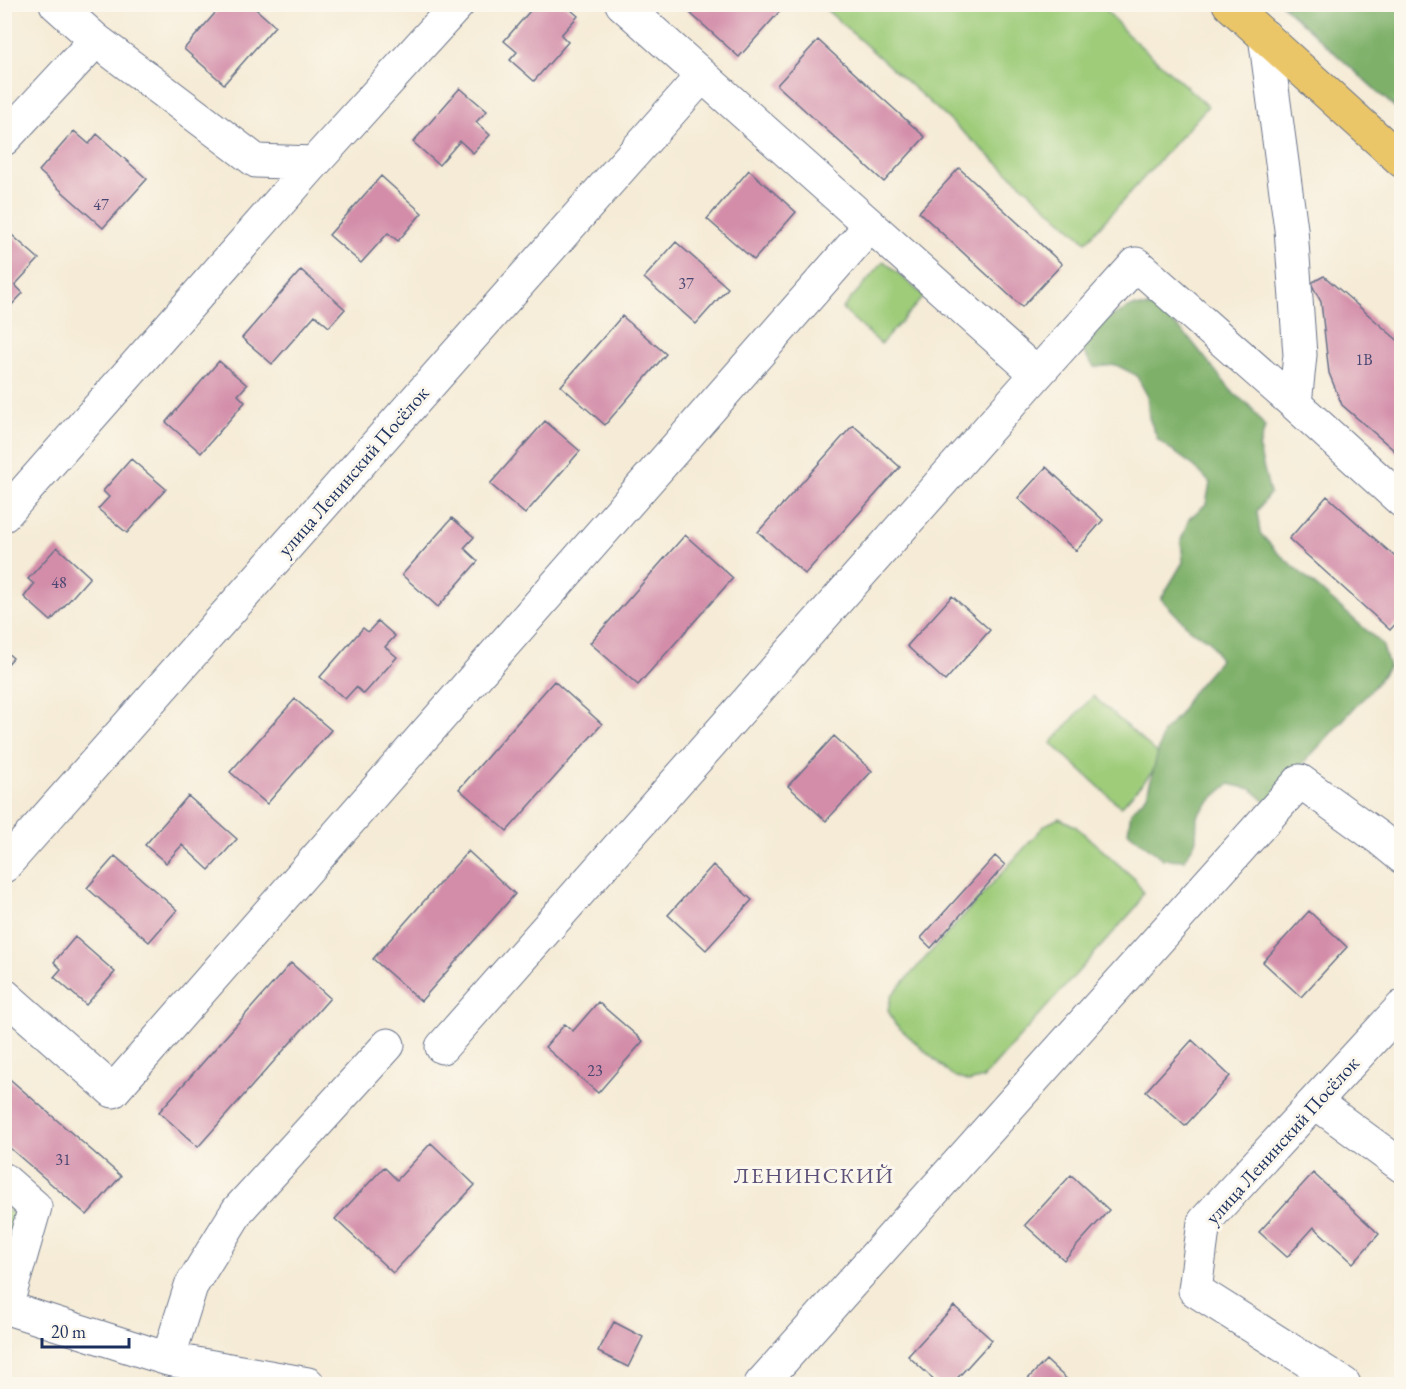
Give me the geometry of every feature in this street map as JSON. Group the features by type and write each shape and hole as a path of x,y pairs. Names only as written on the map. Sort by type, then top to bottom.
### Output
{"main road":[{"path":"1229,4 1401,161"}],"street":[{"path":"56,4 96,40 256,160 314,163"},
{"path":"4,514 314,163 458,4"},
{"path":"622,4 1037,374"},
{"path":"1265,36 1291,229 1300,355 1295,404"},
{"path":"4,139 96,40"},
{"name":"улица Ленинский Посёлок","path":"4,866 702,76"},
{"path":"4,995 113,1091 870,226"},
{"path":"442,1047 1136,264 1401,501"},
{"path":"761,1384 1300,781 1379,838 1401,857"},
{"name":"улица Ленинский Посёлок","path":"1344,1384 1194,1290 1204,1222 1401,1007"},
{"path":"168,1359 191,1286 238,1210 388,1045"},
{"path":"1315,1102 1401,1166"},
{"path":"4,1180 35,1207 5,1307 168,1359 308,1384"}],"green space":[{"path":"821,5 1102,5 1126,33 1208,106 1086,242"},
{"path":"1282,5 1401,5 1401,113"},
{"path":"884,261 924,296 881,344 842,309"},
{"path":"1133,306 1156,308 1190,339 1233,393 1251,407 1265,427 1259,449 1270,493 1257,511 1260,533 1276,551 1382,644 1389,666 1376,684 1267,803 1251,789 1229,784 1212,799 1197,816 1196,840 1185,860 1163,859 1128,832 1131,812 1147,795 1163,732 1179,715 1190,695 1220,660 1210,641 1191,630 1161,599 1183,562 1181,540 1189,519 1206,504 1210,483 1195,467 1158,440 1149,418 1147,395 1136,375 1116,365 1094,367 1082,350 1087,328"},
{"path":"1093,696 1164,759 1121,807 1051,743"},
{"path":"1059,818 1075,826 1135,879 1143,892 1137,906 983,1078 969,1082 953,1076 895,1024 888,1010 891,996 1045,825"},
{"path":"5,1206 17,1218 5,1266"}],"building":[{"path":"223,4 250,4 275,26 224,84 184,49"},
{"path":"536,4 564,4 578,16 561,35 568,42 534,81 510,60 517,52 504,41"},
{"path":"680,4 773,4 780,11 739,57"},
{"path":"818,40 925,137 884,182 777,85"},
{"path":"460,88 487,111 476,122 490,135 473,153 460,141 439,165 413,142"},
{"path":"74,131 89,144 97,134 147,179 103,228 39,171"},
{"path":"959,168 1062,264 1022,307 919,212"},
{"path":"749,170 796,212 754,260 707,219"},
{"path":"381,176 422,213 398,241 388,233 361,263 329,235"},
{"path":"4,228 39,259 15,285 23,293 4,313"},
{"path":"676,242 728,288 696,324 644,278"},
{"path":"301,270 345,309 329,327 315,315 272,364 242,338"},
{"path":"1324,276 1402,344 1402,457 1342,405 1329,373 1321,302 1311,283"},
{"path":"622,316 666,354 605,425 561,386"},
{"path":"219,361 247,385 238,395 245,402 201,453 166,422"},
{"path":"545,421 580,451 525,514 490,484"},
{"path":"853,425 900,467 805,574 758,532"},
{"path":"131,459 166,489 127,533 98,509 109,497 103,491"},
{"path":"1046,467 1103,520 1076,551 1018,498"},
{"path":"1327,496 1402,563 1402,617 1390,630 1289,539"},
{"path":"452,518 474,537 464,548 478,561 438,607 402,575"},
{"path":"685,535 733,578 638,685 590,643"},
{"path":"57,547 90,577 51,621 24,597 34,584 28,579"},
{"path":"952,596 990,630 945,681 907,646"},
{"path":"378,621 395,636 385,647 397,657 364,694 356,687 345,699 320,677 363,628 368,632"},
{"path":"4,650 13,658 4,668"},
{"path":"554,681 602,724 507,831 459,789"},
{"path":"295,699 331,730 267,804 230,772"},
{"path":"834,736 872,771 826,821 788,786"},
{"path":"188,796 237,839 209,870 182,845 166,863 145,845"},
{"path":"468,851 515,894 421,1001 373,959"},
{"path":"115,856 177,910 149,942 87,888"},
{"path":"995,856 1005,865 931,948 921,938"},
{"path":"713,865 752,900 706,950 668,915"},
{"path":"1309,911 1347,947 1301,997 1263,962"},
{"path":"75,937 115,972 86,1005 54,977 61,969 54,962"},
{"path":"291,963 330,998 198,1147 159,1112"},
{"path":"598,1002 643,1041 598,1093 545,1047 565,1024 573,1031"},
{"path":"1192,1040 1230,1076 1185,1126 1146,1091"},
{"path":"4,1074 121,1176 87,1215 4,1143"},
{"path":"431,1143 475,1185 393,1273 335,1219 384,1167 397,1180"},
{"path":"1313,1173 1379,1234 1353,1263 1314,1227 1287,1257 1259,1232"},
{"path":"1071,1175 1109,1210 1064,1260 1025,1225"},
{"path":"954,1306 992,1340 952,1384 939,1384 908,1356"},
{"path":"614,1322 643,1337 628,1367 598,1352"},
{"path":"1046,1360 1072,1384 1023,1384"}],"district":[{"name":"ЛЕНИНСКИЙ","path":"814,1175"}]}
